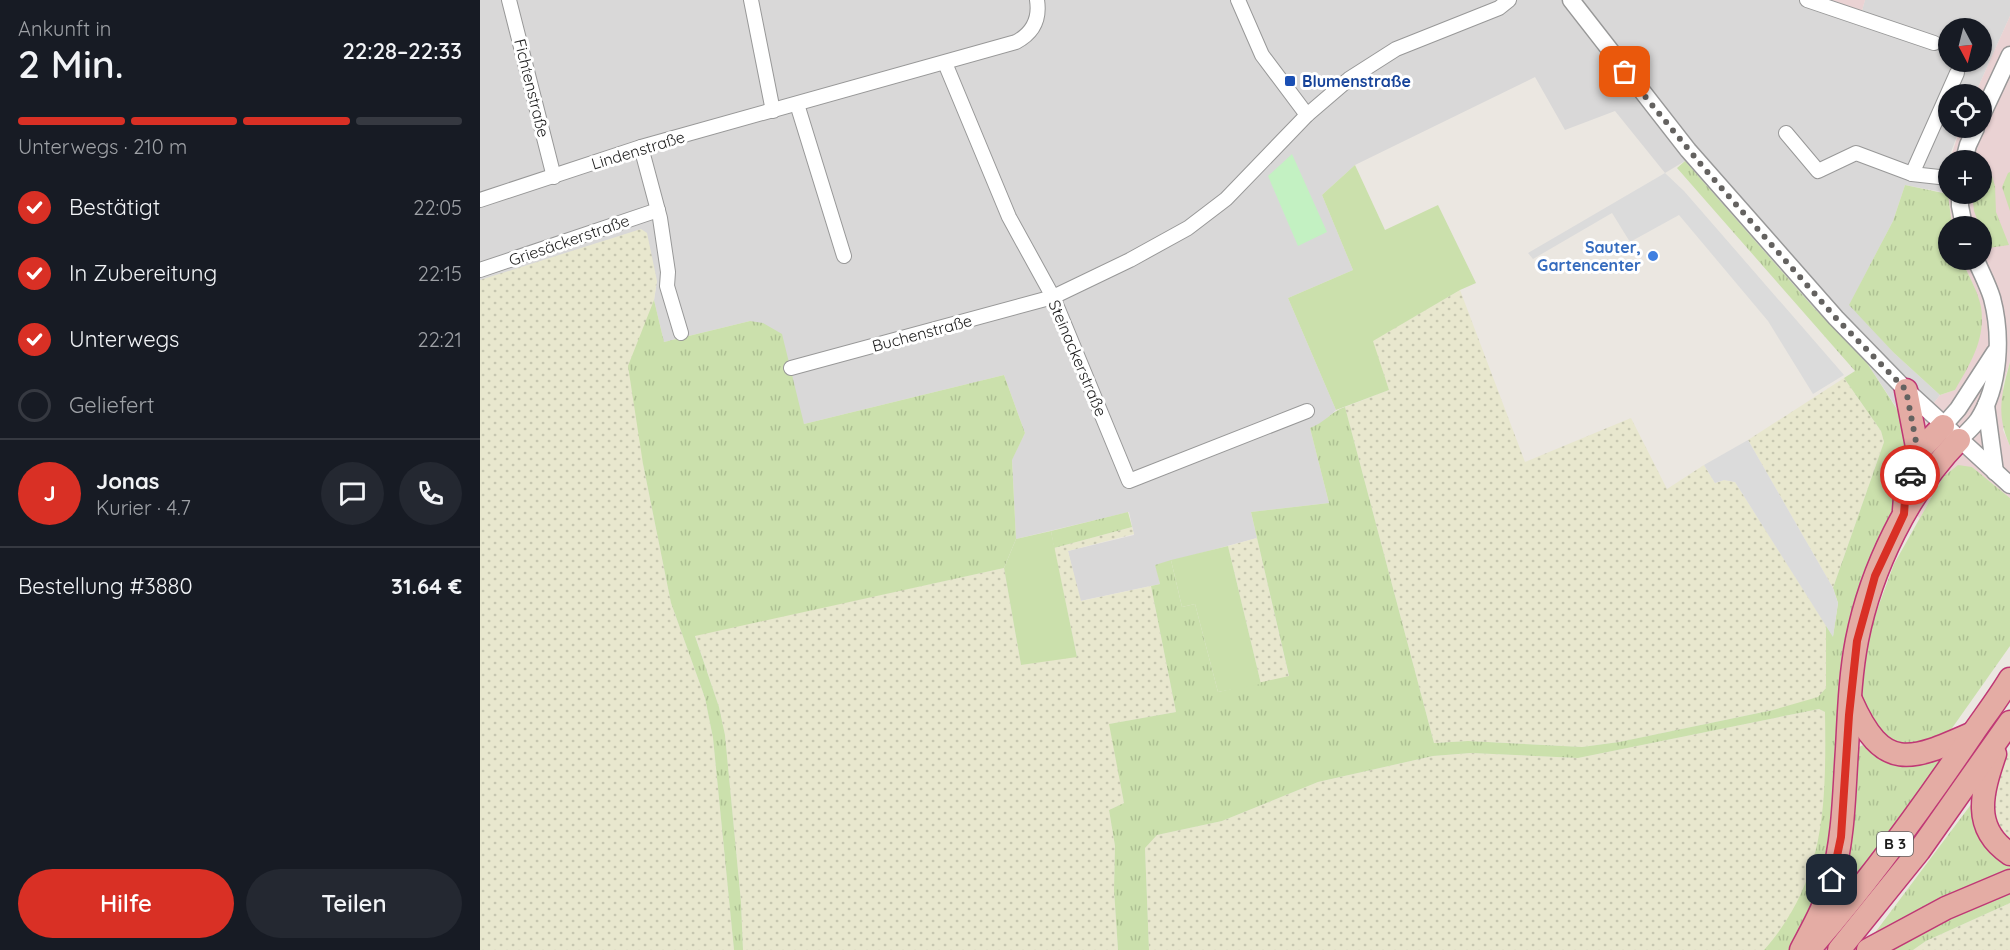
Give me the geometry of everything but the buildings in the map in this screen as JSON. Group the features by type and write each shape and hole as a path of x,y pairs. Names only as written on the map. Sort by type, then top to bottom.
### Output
{"highway":[{"path":"1904,514 1906,485 1918,452 1906,390"},
{"path":"1918,452 1951,433"},
{"path":"1801,950 1821,911 1832,880 1841,837 1853,664 1860,628 1875,576 1904,514 1942,457 1951,433"},
{"name":"B 3","path":"1809,950 1899,839 1989,713 2010,679"},
{"path":"1851,699 1859,719 1874,742 1886,751 1896,754 1909,756 1924,753 1973,733"},
{"path":"2006,729 1988,775 1983,806 1984,825 1992,839 2010,854"},
{"name":"B 3","path":"1839,950 1919,851 2006,729"},
{"path":"1868,950 1946,908 2010,881"}],"street":[{"name":"Fichtenstraße","path":"509,0 554,177"},
{"path":"751,0 773,111"},
{"name":"Lindenstraße","path":"480,200 641,147 1016,42 1028,36 1035,24 1037,0"},
{"path":"1238,0 1262,55 1307,115"},
{"path":"1053,297 1130,260 1188,228 1226,199 1307,115 1349,79 1389,52 1499,8 1509,0"},
{"path":"1571,0 1688,150 1836,318 1906,390 2010,485"},
{"path":"1807,0 1935,43"},
{"path":"1992,94 2010,55"},
{"name":"Steinackerstraße","path":"945,63 1009,217 1053,297 1129,481 1306,411"},
{"path":"1912,174 1956,73"},
{"path":"797,104 844,256"},
{"path":"1786,133 1818,171 1856,153 1912,174 1938,177"},
{"path":"641,147 658,210 668,272 667,286 681,333"},
{"name":"Griesäckerstraße","path":"480,270 658,210"},
{"path":"1951,433 1978,419 1995,377 1997,319 1980,270"},
{"name":"Buchenstraße","path":"791,368 1053,297"},
{"path":"1951,433 1958,409 1997,349"},
{"path":"1986,404 1995,472"}],"shaded area":[{"path":"480,0 1807,0 1860,18 1865,0 2010,0 2010,16 1992,56 1992,18 1938,18 1938,72 1985,72 1979,84 1938,84 1938,138 1956,138 1952,150 1938,150 1938,191 1905,185 1893,221 1850,304 1894,353 1940,395 1908,436 1904,419 1867,363 1814,308 1685,161 1665,173 1615,111 1565,130 1535,77 1355,165 1322,195 1353,270 1288,298 1336,410 1322,423 1310,428 1329,503 1251,512 1257,538 1156,565 1160,584 1080,601 1068,551 1134,535 1129,512 1016,539 1012,459 1025,433 1004,375 804,424 750,321 664,342 654,300 657,281 480,280"},
{"path":"1807,0 1865,0 1860,18"},
{"path":"2010,16 2010,362 2003,384 2003,430 2010,446 2010,498 1972,467 1943,477 1920,518 1896,502 1908,436 1940,395 1955,390 1975,289 1966,270 1992,270 1992,216 1951,216 1949,204 1992,204 1992,150 1953,150 1957,138 1992,138 1992,84 1979,84 1985,72 1992,72 1992,56"},
{"path":"1665,173 1684,191 1844,375 1813,394 1768,321 1679,215 1630,242 1612,213 1533,259 1528,253"},
{"path":"1748,440 1833,588 1838,603 1833,637 1735,482 1724,480 1715,483 1704,465"}],"green space":[{"path":"1292,154 1327,232 1298,246 1268,176"},
{"path":"1685,161 1814,308 1867,363 1904,420 1908,457 1896,502 1870,574 1829,874 1792,950 1764,950 1785,923 1800,895 1811,867 1818,838 1825,777 1825,712 1819,709 1578,758 1471,753 1433,756 1318,782 1222,821 1157,835 1145,848 1149,950 1118,950 1114,890 1115,846 1109,810 1124,803 1109,724 1176,712 1151,586 1160,584 1155,565 1171,560 1182,607 1195,604 1218,692 1289,676 1251,512 1329,503 1310,428 1345,407 1434,743 1468,741 1582,747 1619,742 1773,710 1818,697 1826,688 1826,625 1833,636 1838,603 1833,588 1884,442 1881,431 1844,378 1855,371 1677,168"},
{"path":"1355,165 1385,230 1438,205 1476,283 1373,341 1389,390 1336,410 1288,298 1353,270 1322,195"},
{"path":"2010,172 2010,211 2002,187"},
{"path":"1992,176 1995,186 1996,212 2009,245 1992,247 1992,216 1976,216 1973,204 1992,204"},
{"path":"1905,185 1938,192 1938,204 1949,204 1951,216 1938,216 1938,270 1966,270 1980,301 1981,330 1971,361 1955,390 1940,395 1894,353 1849,305 1893,221"},
{"path":"641,229 647,233 657,281 643,464 671,603 705,698 713,738 734,950 480,950 480,280"},
{"path":"1460,290 1525,462 1631,418 1667,489 1704,465 1715,483 1724,480 1735,482 1826,625 1826,688 1818,698 1773,710 1619,742 1582,747 1468,741 1434,743 1345,407 1389,390 1372,341"},
{"path":"654,300 664,342 750,321 763,323 782,334 804,424 1004,375 1025,433 1012,460 1016,539 1004,568 695,636 719,707 725,735 741,902 743,950 734,950 713,738 705,698 671,603 643,464 628,366"},
{"path":"2010,362 2010,446 2001,415 2001,405"},
{"path":"1844,378 1881,431 1884,442 1833,588 1748,440"},
{"path":"1958,465 1972,467 2010,498 2010,646 1950,731 1900,751 1864,715 1860,695 1866,640 1894,564 1943,477"},
{"path":"1128,512 1132,527 1054,548 1051,531"},
{"path":"1132,527 1134,534 1068,551 1081,601 1151,586 1176,712 1110,724 1124,803 1109,810 1115,846 1114,890 1118,950 743,950 741,902 725,735 719,707 695,635 1004,568 1021,665 1077,656 1054,548"},
{"path":"1051,531 1077,657 1021,665 1004,568 1016,539"},
{"path":"1257,538 1289,677 1261,684 1228,546"},
{"path":"1228,546 1261,684 1218,692 1195,604 1182,607 1171,560"},
{"path":"1819,709 1825,712 1826,781 1820,835 1814,860 1798,904 1764,950 1149,950 1145,847 1157,835 1222,821 1318,782 1433,756 1471,753 1578,758"},
{"path":"1863,745 1881,759 1899,764 1940,758 1942,762 1843,894 1841,886 1852,842 1857,748"},
{"path":"2010,750 2010,840 1998,828 1994,818 1992,800 1999,767"},
{"path":"1999,767 1993,806 1997,823 2010,840 2010,903 1926,941 1913,950 1864,950 1865,946"},
{"path":"2010,903 2010,950 1913,950 1926,941"}],"way so far":[{"path":"1625,72 1688,150 1836,318 1906,390 1918,452 1910,475"}],"place":[{"name":"Blumenstraße","path":"1290,81"},
{"name":"Sauter, Gartencenter","path":"1653,256"}],"route":[{"path":"1832,880 1841,837 1853,664 1857,641 1875,576 1894,531 1904,514 1906,485 1910,475"}]}
